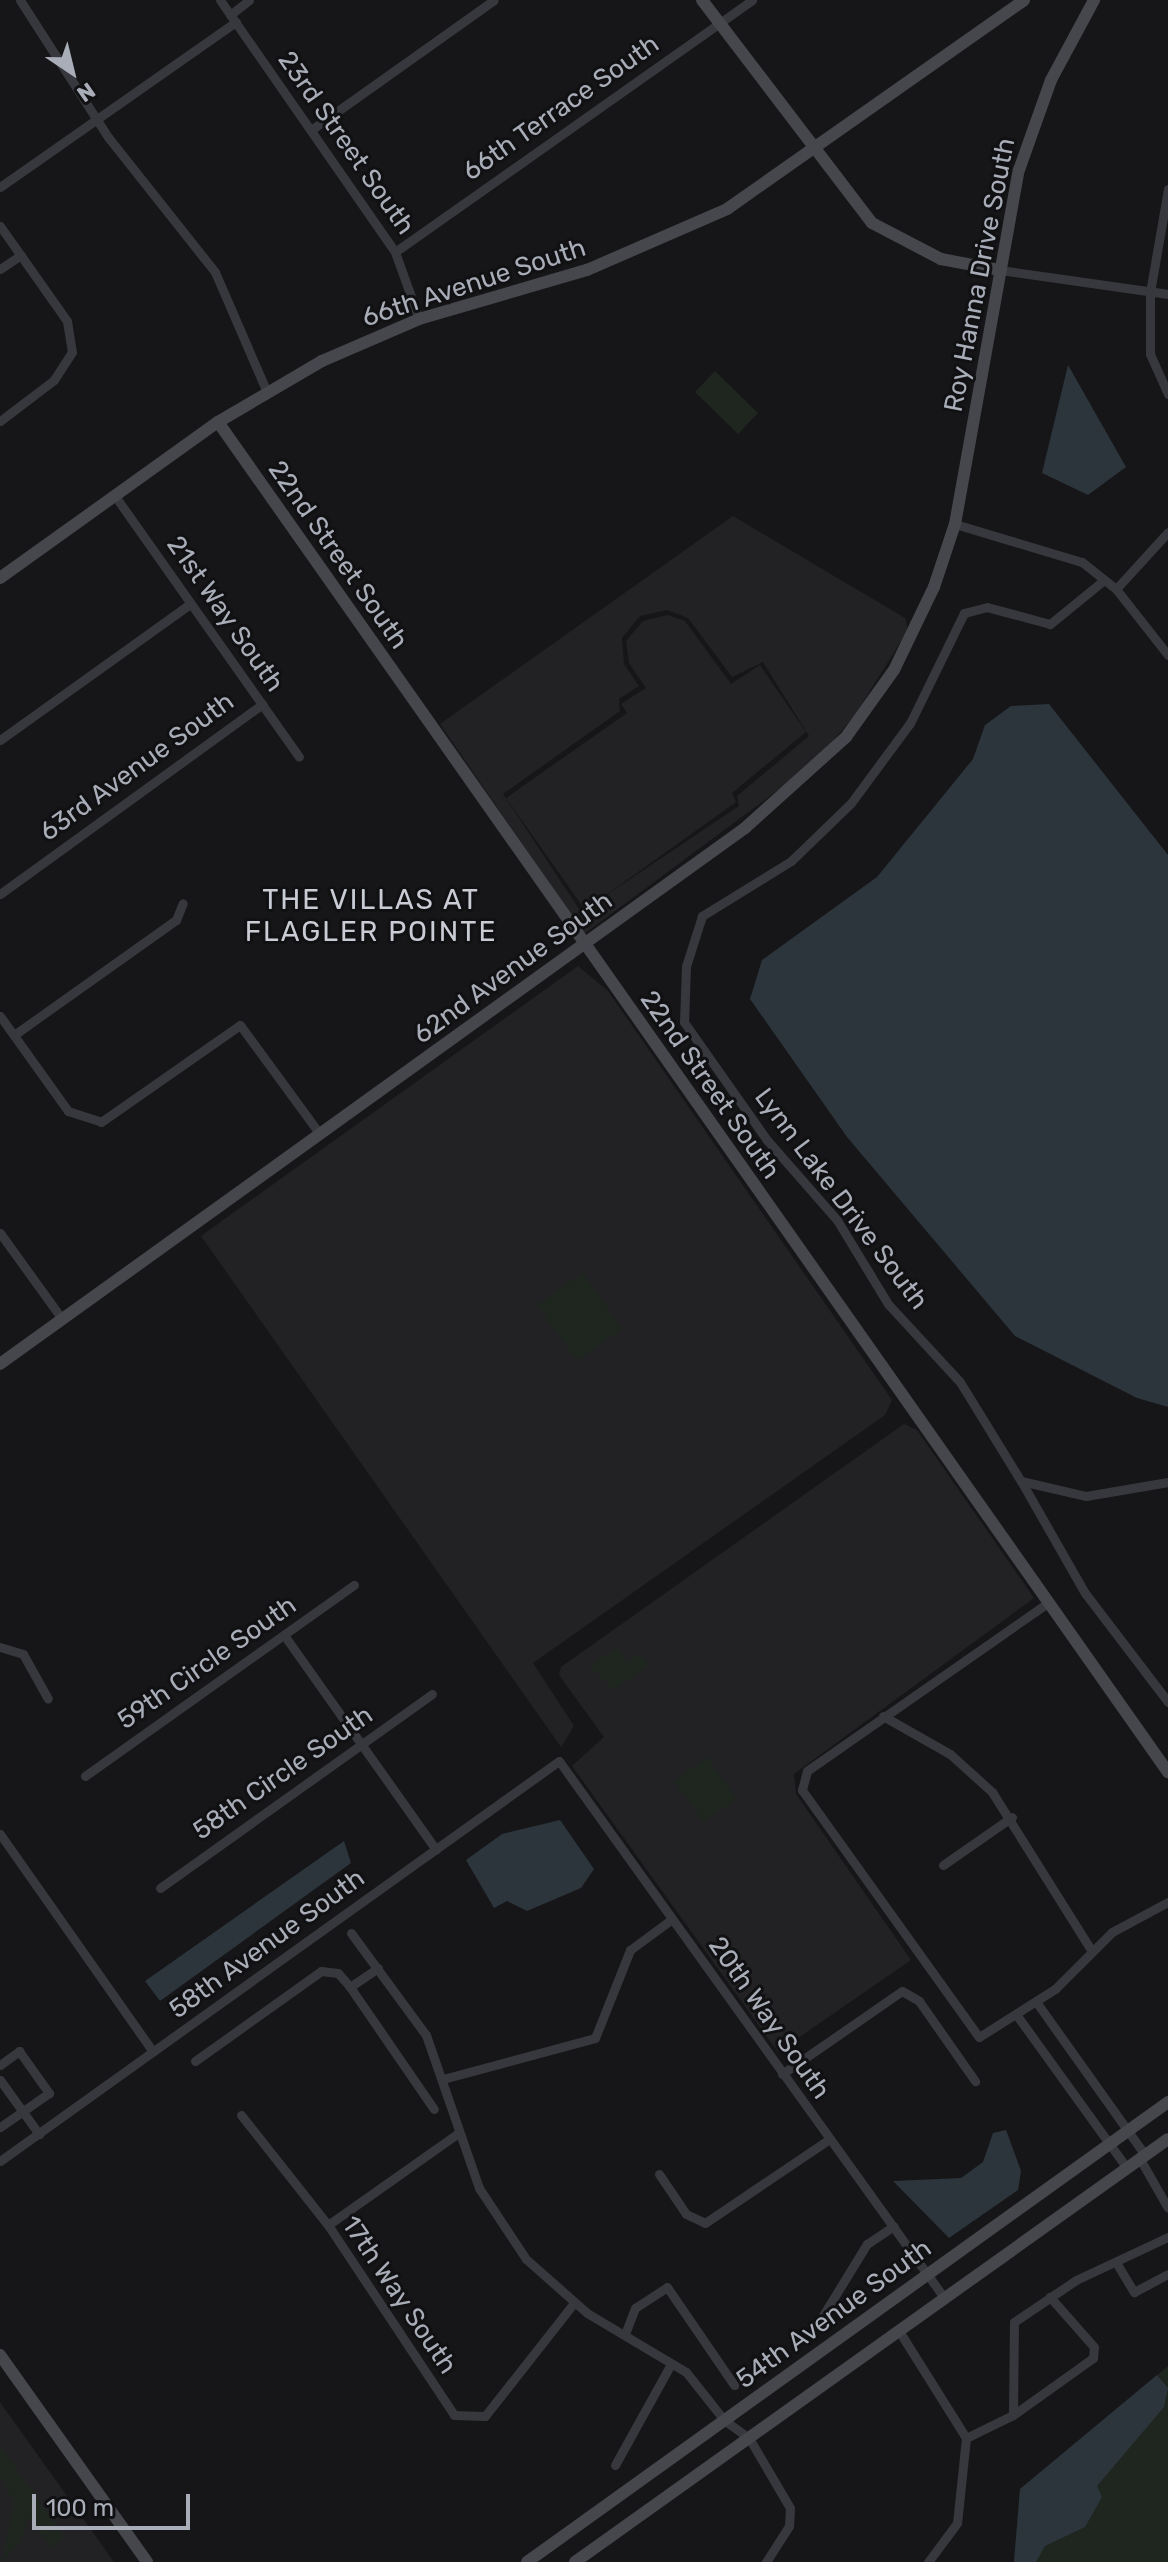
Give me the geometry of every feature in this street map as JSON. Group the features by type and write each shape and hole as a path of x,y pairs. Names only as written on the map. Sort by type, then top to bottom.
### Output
{"street":[{"path":"20,0 102,116 108,137 215,272 267,392"},
{"name":"23rd Street South","path":"220,0 395,252 419,319"},
{"path":"0,187 102,116 233,18 249,0"},
{"path":"311,130 494,0"},
{"path":"702,0 812,153 854,205 891,235 941,259 1168,294"},
{"name":"66th Terrace South","path":"395,252 752,0"},
{"name":"66th Avenue South","path":"0,578 218,422 267,392 419,319 672,236 812,153 1024,0"},
{"path":"1075,0 1091,4"},
{"name":"Roy Hanna Drive South","path":"955,524 1000,270 1032,125 1091,4"},
{"path":"1168,189 1150,292 1150,354 1168,394"},
{"path":"0,226 67,321 72,352 54,380 0,421"},
{"path":"0,269 21,255"},
{"name":"22nd Street South","path":"218,422 1168,1772"},
{"name":"21st Way South","path":"115,496 299,757"},
{"path":"955,524 1048,548 1104,580 1116,589 1168,655"},
{"name":"62nd Avenue South","path":"0,1364 782,800 846,737 915,632 955,524"},
{"path":"1116,589 1168,532"},
{"name":"Lynn Lake Drive South","path":"1021,1481 960,1382 888,1304 837,1220 767,1140 684,1022 686,966 709,908 791,861 882,764 964,613 987,607 1050,624 1096,594 1104,580"},
{"path":"0,740 190,604"},
{"name":"63rd Avenue South","path":"0,894 262,704"},
{"path":"14,1035 176,920 183,903"},
{"path":"0,1016 84,1122 118,1113 240,1025 319,1133"},
{"path":"0,1233 62,1319"},
{"path":"1021,1481 1086,1496 1168,1482"},
{"path":"1021,1481 1085,1593 1168,1702"},
{"name":"59th Circle South","path":"85,1776 354,1585"},
{"path":"1049,1602 883,1716 801,1779 967,2027 988,2038 1037,2003 1090,1948 1168,1902"},
{"path":"284,1635 436,1850"},
{"path":"0,1647 23,1654 48,1699"},
{"name":"58th Circle South","path":"160,1888 432,1694"},
{"path":"883,1716 950,1754 1012,1817 1090,1948"},
{"name":"58th Avenue South","path":"0,2161 559,1761"},
{"name":"20th Way South","path":"559,1761 945,2299"},
{"path":"943,1865 1012,1817"},
{"path":"0,1834 153,2052"},
{"path":"443,2079 595,2038 630,1950 672,1919"},
{"path":"351,1933 426,2035 443,2079 457,2134 479,2188 526,2259 574,2303 686,2372 724,2420 749,2438 790,2508 789,2526 766,2562"},
{"path":"350,1987 378,1968"},
{"path":"195,2061 321,1971 338,1973 434,2109"},
{"path":"782,2074 902,1991 919,2001 975,2081"},
{"path":"1037,2003 1128,2130 1168,2208"},
{"path":"1018,2017 1127,2168"},
{"path":"0,2065 19,2051 49,2093 0,2127"},
{"path":"0,2080 39,2134"},
{"name":"54th Avenue South","path":"527,2562 1168,2102"},
{"name":"17th Way South","path":"241,2115 328,2225 334,2244 465,2421 485,2416 574,2303"},
{"path":"328,2225 457,2134"},
{"name":"54th Avenue South","path":"575,2562 593,2557 749,2438 1168,2139"},
{"path":"659,2174 686,2214 705,2223 828,2140"},
{"path":"814,2330 867,2244 894,2226"},
{"path":"1013,2415 1014,2322 1050,2297 1168,2237"},
{"path":"1117,2264 1134,2292 1168,2274"},
{"path":"625,2334 635,2308 667,2287 734,2385"},
{"path":"966,2438 1013,2415 1093,2358 1094,2347 1050,2297"},
{"path":"899,2331 966,2438 957,2523 928,2562"},
{"path":"0,2355 147,2562"},
{"path":"615,2465 671,2364"}],"shaded area":[{"path":"1068,365 1126,467 1088,495 1042,473"},
{"path":"715,371 758,413 738,434 695,392"},
{"path":"733,516 905,618 908,630 855,715 813,764 584,934 440,724","holes":["667,610 688,618 732,677 763,662 809,736 737,796 739,806 581,912 503,794 620,711 619,699 639,686 624,664 622,638 640,616"]},
{"path":"667,615 685,621 731,684 760,665 806,732 732,793 736,802 585,910 506,798 627,713 621,704 646,688 629,663 626,641 643,621"},
{"path":"1049,704 1168,855 1168,1407 1137,1398 1015,1336 847,1137 750,999 762,960 877,877 973,759 985,725 1011,706"},
{"path":"578,966 608,991 892,1400 885,1415 533,1663 574,1726 561,1747 201,1236"},
{"path":"583,1273 622,1329 577,1361 537,1305"},
{"path":"904,1424 917,1430 1034,1598 794,1774 796,1794 911,1960 778,2052 572,1766 604,1737 559,1675 561,1667"},
{"path":"617,1647 627,1662 641,1653 650,1665 614,1690 590,1666"},
{"path":"707,1757 737,1799 704,1822 674,1781"},
{"path":"560,1820 594,1869 581,1888 527,1911 507,1901 494,1908 466,1860 502,1834"},
{"path":"344,1841 351,1863 160,2001 145,1981"},
{"path":"1006,2130 1021,2171 1018,2190 949,2238 893,2181 961,2178 983,2162 993,2133"},
{"path":"1168,2366 1168,2562 1014,2562 1020,2489"},
{"path":"1157,2375 1168,2388 1164,2407 1097,2486 1102,2497 1085,2527 1045,2546 1036,2562 1014,2562 1020,2489"},
{"path":"0,2402 114,2562 0,2562"},
{"path":"0,2445 65,2538 51,2548 28,2516 20,2542 2,2562 14,2502 0,2475"}],"district":[{"name":"THE VILLAS AT FLAGLER POINTE","path":"371,916"}]}
